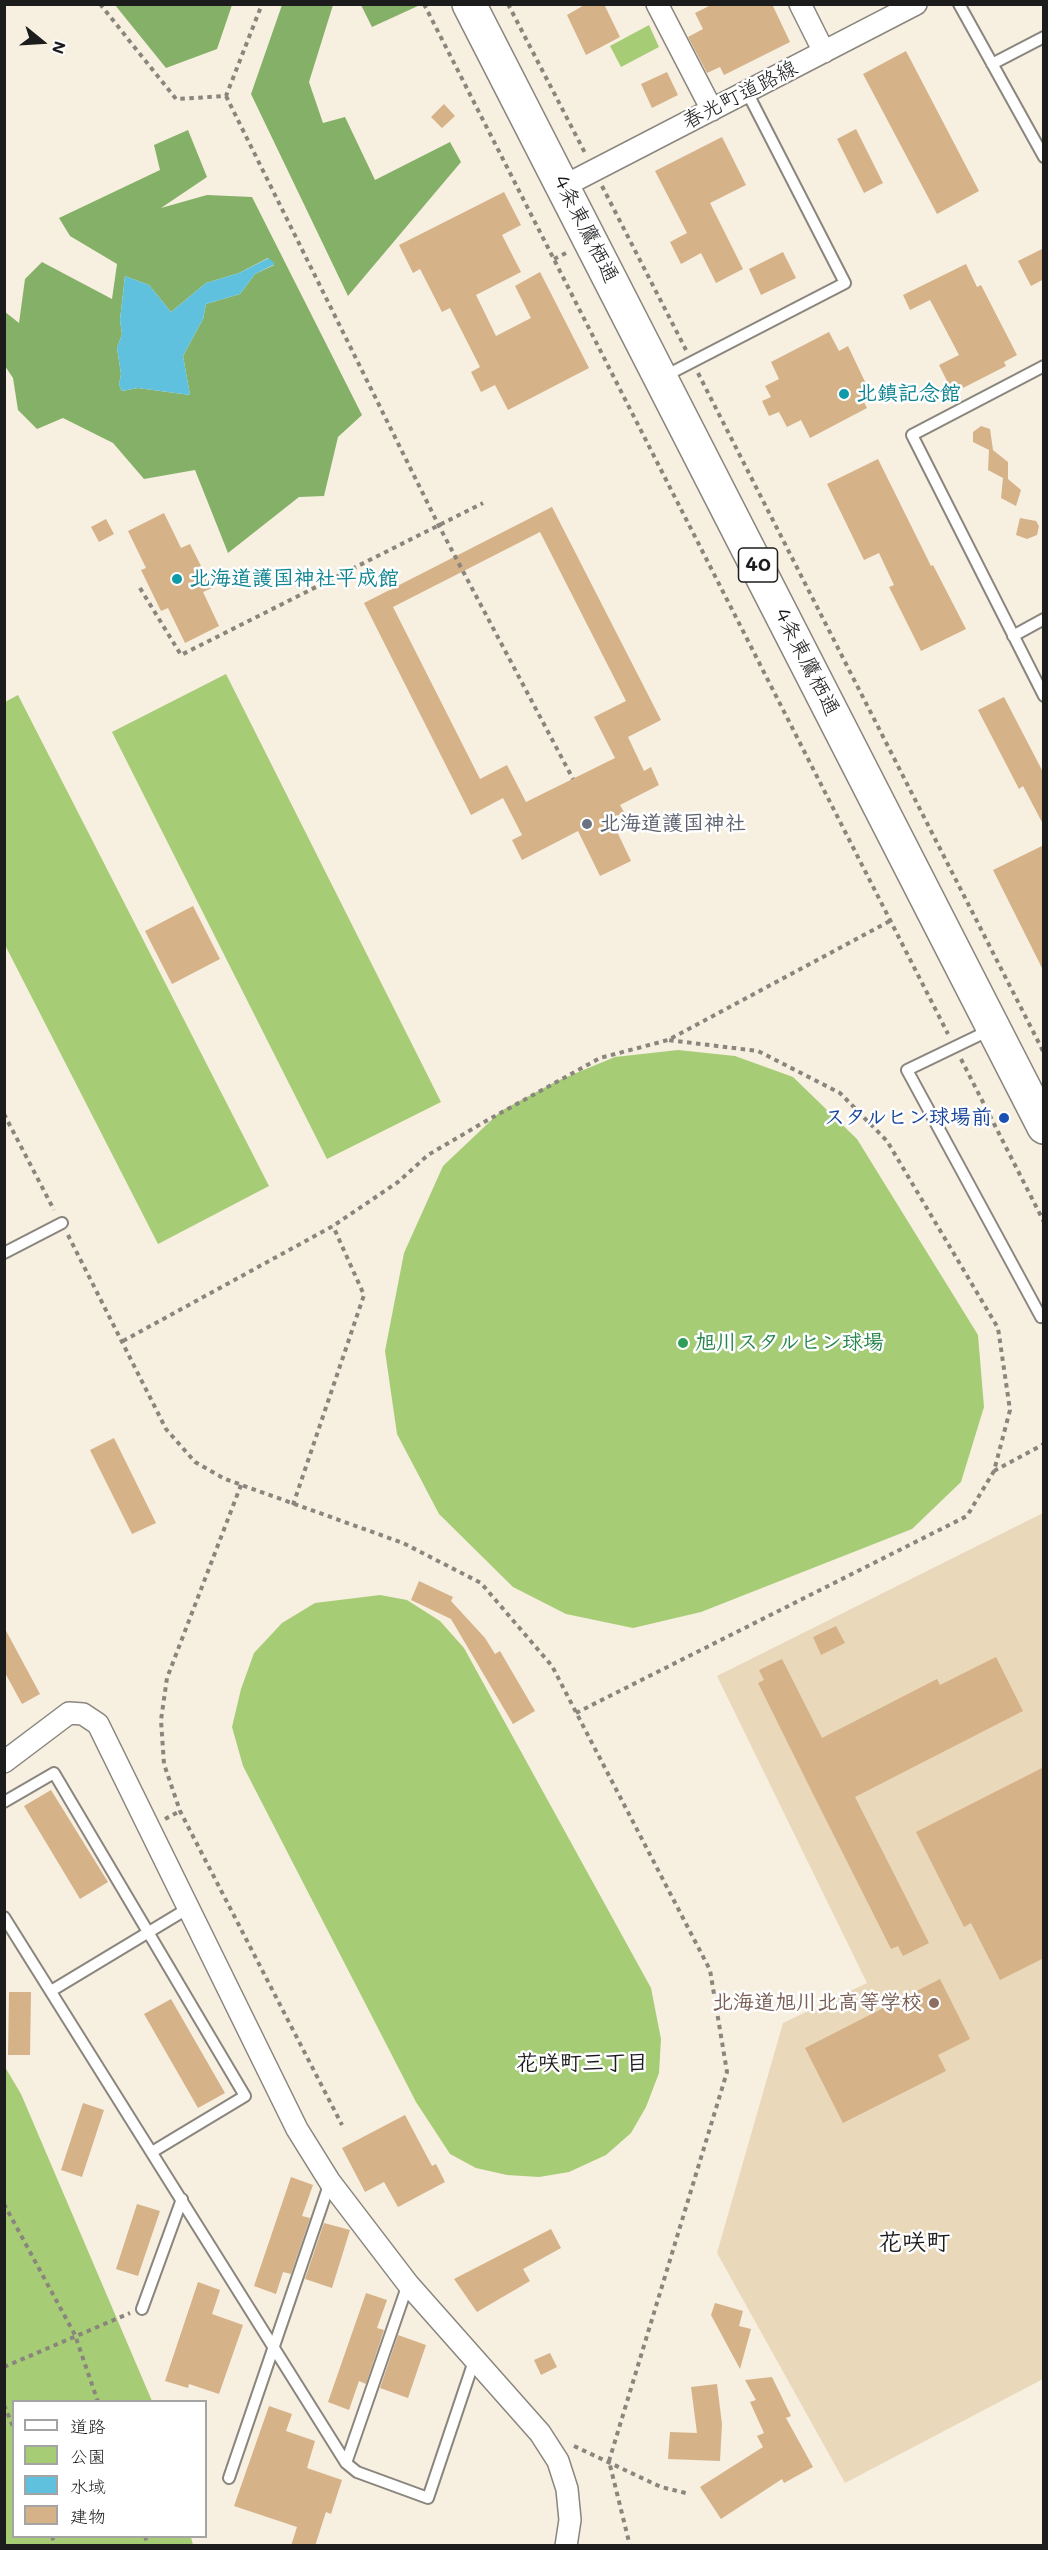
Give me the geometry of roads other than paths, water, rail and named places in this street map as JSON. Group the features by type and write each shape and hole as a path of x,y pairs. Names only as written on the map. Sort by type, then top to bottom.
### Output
{"highway":[{"name":"4条東鷹栖通","path":"470,5 1044,1127"}],"street":[{"path":"657,4 712,110"},
{"path":"800,4 824,52"},
{"name":"春光町道路線","path":"564,186 916,4"},
{"path":"4,1761 69,1713 83,1714 98,1724 297,2129 330,2182 408,2284 540,2433 558,2461 567,2489 570,2520 566,2546"}],"lane":[{"path":"959,4 1044,157"},
{"path":"992,64 1044,37"},
{"path":"662,377 845,283 747,92"},
{"path":"1044,366 912,435 1044,696"},
{"path":"1013,636 1044,619"},
{"path":"993,1029 907,1070 1041,1317 1044,1316"},
{"path":"4,1253 62,1223"},
{"path":"4,1802 54,1773 245,2096 152,2152"},
{"path":"51,1991 187,1909"},
{"path":"4,1917 346,2463 357,2472 428,2498 475,2358"},
{"path":"229,2478 330,2182"},
{"path":"142,2309 182,2199"},
{"path":"346,2463 408,2284"}],"water":[{"path":"269,258 275,264 255,274 240,294 206,304 203,319 183,356 190,395 138,388 122,391 119,385 121,374 117,348 122,334 120,320 125,276 149,285 171,312 206,283 239,273"}],"place":[{"name":"北鎮記念館","path":"844,394"},
{"name":"北海道護国神社平成館","path":"177,579"},
{"name":"北海道護国神社","path":"587,824"},
{"name":"スタルヒン球場前","path":"1004,1118"},
{"name":"旭川スタルヒン球場","path":"683,1343"},
{"name":"北海道旭川北高等学校","path":"934,2003"}],"district":[{"name":"花咲町三丁目","path":"582,2063"},
{"name":"花咲町","path":"914,2243"}]}
